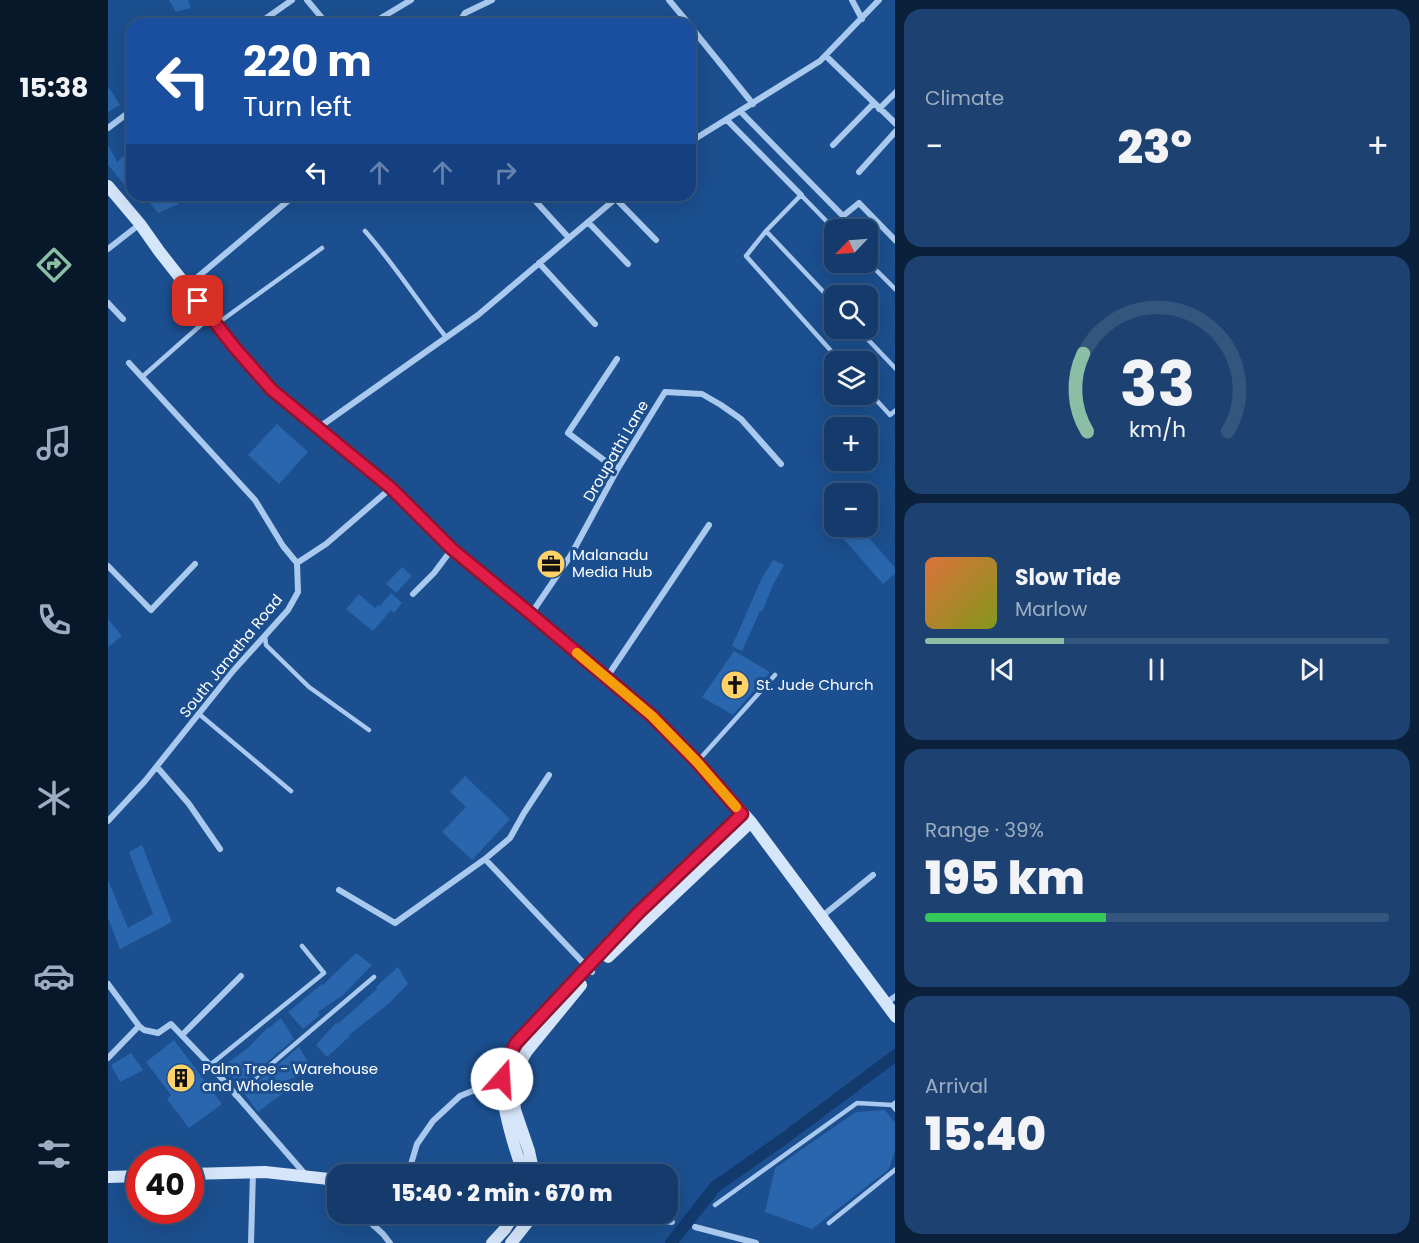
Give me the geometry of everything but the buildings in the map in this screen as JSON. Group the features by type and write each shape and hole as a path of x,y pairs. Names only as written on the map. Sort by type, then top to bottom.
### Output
{"main road":[{"path":"109,190 140,224 213,320 272,390 391,488 452,549 652,716 697,762 746,818 821,916 891,1000 895,1016"},
{"path":"532,1164 515,1110 513,1093 514,1074 527,1051 638,913 746,818"},
{"path":"520,1164 503,1098 502,1079 507,1060 516,1043 590,970"},
{"path":"204,1174 265,1172 327,1179"},
{"path":"108,1177 126,1176"},
{"path":"492,1243 508,1224"},
{"path":"511,1243 526,1224"}],"street":[{"path":"266,18 292,0"},
{"path":"307,0 322,18"},
{"path":"381,18 411,0"},
{"path":"462,18 465,13 492,0"},
{"path":"669,0 683,18"},
{"path":"852,0 862,19"},
{"path":"696,138 820,61 879,0"},
{"path":"696,34 753,104"},
{"path":"826,56 895,123"},
{"path":"833,145 895,93"},
{"path":"740,111 843,216 859,203 895,240"},
{"path":"108,128 126,114"},
{"path":"727,120 801,195"},
{"path":"859,172 895,133"},
{"path":"186,286 288,201"},
{"path":"535,201 569,238"},
{"path":"317,428 478,315 613,201"},
{"path":"622,201 656,240"},
{"path":"588,222 628,264"},
{"path":"108,249 140,224"},
{"path":"539,263 595,324"},
{"path":"108,303 123,319"},
{"path":"617,470 568,433 618,359"},
{"path":"129,363 255,500 283,546 297,563 326,544 391,488"},
{"name":"Droupathi Lane","path":"531,614 571,555 617,470 664,392 702,394 721,405 741,419 781,464"},
{"path":"606,678 709,525"},
{"path":"413,594 434,573 452,549"},
{"name":"South Janatha Road","path":"108,820 157,767 233,671 288,610 297,592 297,563"},
{"path":"108,566 152,610 195,564"},
{"path":"157,767 189,804 220,849"},
{"path":"339,890 395,923 485,859 510,838 549,775"},
{"path":"485,859 590,970"},
{"path":"821,916 873,875"},
{"path":"182,1035 241,976"},
{"path":"108,984 144,1030 158,1033 171,1024 308,1177"},
{"path":"108,1058 139,1026"},
{"path":"411,1164 417,1144 433,1121 460,1096 502,1079"},
{"path":"251,1243 253,1172"},
{"path":"322,1178 327,1182"},
{"path":"372,1224 390,1243"},
{"path":"695,1227 756,1243"}],"lane":[{"path":"824,219 801,195 766,231 746,256 831,351"},
{"path":"365,231 383,251 446,337"},
{"path":"766,231 824,292"},
{"path":"142,377 213,320 322,248"},
{"path":"878,272 895,289"},
{"path":"868,339 895,368"},
{"path":"878,402 890,416 895,411"},
{"path":"265,636 266,645 309,687 369,730"},
{"path":"697,762 775,675"},
{"path":"199,714 291,791"},
{"path":"210,1065 324,973 302,946"},
{"path":"235,1095 375,977"},
{"path":"715,1205 857,1103 894,1105"},
{"path":"830,1222 895,1170"}],"waterway":[{"path":"671,1243 715,1187 895,1056"}],"slow traffic":[{"path":"577,653 652,716 697,762 736,807"}],"place":[{"name":"Malanadu Media Hub","path":"551,564"},
{"name":"St. Jude Church","path":"735,685"},
{"name":"Palm Tree - Warehouse and Wholesale","path":"181,1078"}],"route":[{"path":"198,301 272,390 391,488 452,549 652,716 697,762 742,814 638,913 516,1043 507,1060 502,1079"}]}
